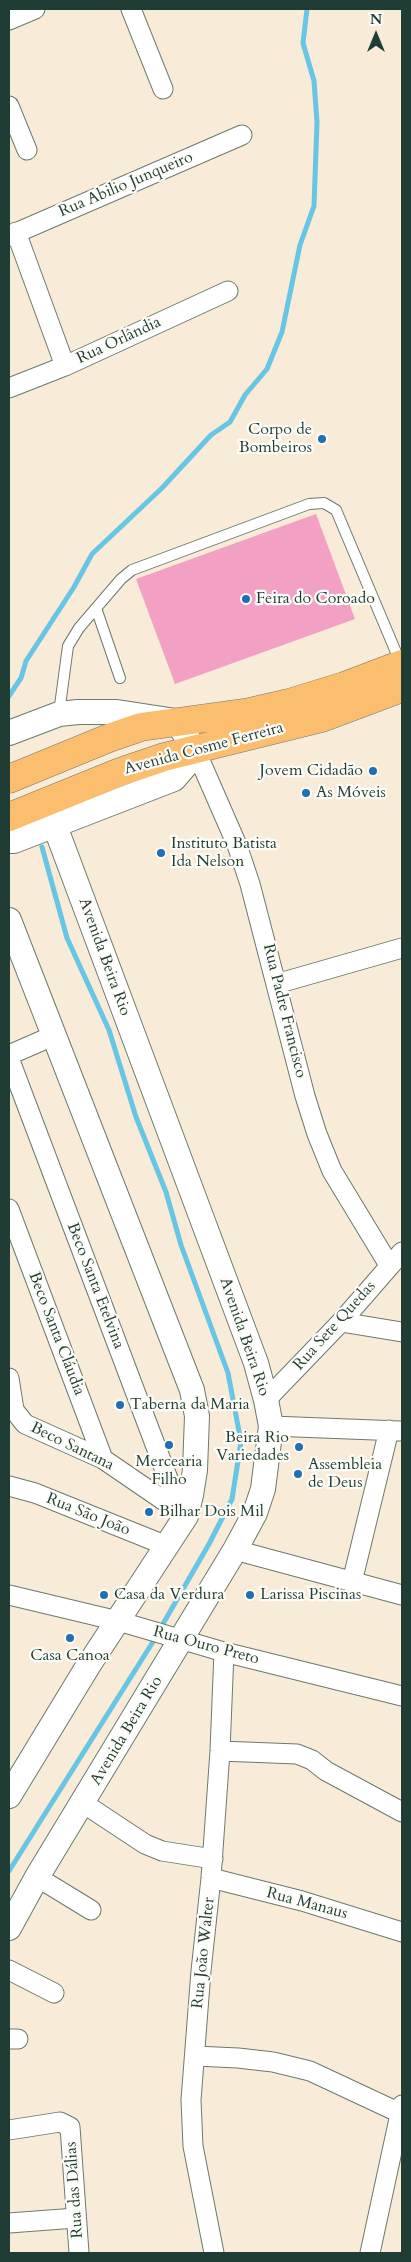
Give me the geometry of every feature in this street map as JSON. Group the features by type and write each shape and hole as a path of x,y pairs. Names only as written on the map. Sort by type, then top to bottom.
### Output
{"main road":[{"name":"Avenida Cosme Ferreira","path":"9,779 141,727 211,718 289,703 344,686 402,672"},
{"name":"Avenida Cosme Ferreira","path":"9,817 120,772 195,749 322,718 402,672"}],"street":[{"path":"9,20 35,9"},
{"path":"130,9 163,89"},
{"path":"9,106 28,150"},
{"name":"Rua Abilio Junqueiro","path":"12,234 242,135"},
{"path":"12,234 66,366"},
{"name":"Rua Orlândia","path":"9,388 66,366 228,290"},
{"path":"9,733 59,714 108,712 176,721 195,749 187,764 174,779 55,826 14,841 9,841"},
{"name":"Rua Padre Francisco","path":"195,749 237,845 250,884 305,1096 332,1171 396,1259"},
{"name":"Avenida Beira Rio","path":"9,1928 83,1803 173,1637 235,1550 255,1513 263,1489 271,1426 256,1364 55,826"},
{"path":"9,920 192,1390 197,1416 191,1495 183,1514 167,1546 123,1622 9,1796"},
{"path":"276,984 402,948"},
{"path":"9,1056 55,1035"},
{"name":"Beco Santa Etelvina","path":"9,1056 183,1514"},
{"name":"Beco Santa Cláudia","path":"9,1209 103,1459"},
{"name":"Rua Sete Quedas","path":"266,1400 341,1322 396,1259"},
{"path":"341,1322 402,1332"},
{"name":"Beco Santana","path":"9,1378 14,1410 25,1424 103,1459 183,1514"},
{"path":"271,1426 396,1431 352,1582"},
{"name":"Rua São João","path":"9,1486 35,1493 167,1546"},
{"path":"235,1550 402,1595"},
{"name":"Rua Ouro Preto","path":"9,1595 123,1622 224,1652 402,1696"},
{"name":"Rua João Walter","path":"214,2253 193,2146 191,2100 200,1972 211,1878 220,1751 224,1652"},
{"path":"220,1751 297,1754 312,1760 326,1771 402,1812"},
{"path":"83,1803 145,1844 162,1851 212,1859"},
{"path":"38,1877 91,1910"},
{"name":"Rua Manaus","path":"211,1878 302,1901 402,1932"},
{"path":"9,1970 54,1993"},
{"path":"195,2056 273,2062 310,2071 402,2110 370,2253"},
{"name":"Rua das Dálias","path":"9,2130 60,2122 70,2127 79,2253"},
{"path":"9,2223 76,2218"}],"lane":[{"path":"59,714 68,646 78,628 121,579 132,570 309,504 324,503 336,510 402,672"},
{"path":"96,608 120,678"}],"building":[{"name":"Feira do Coroado","path":"316,514 355,619 175,684 136,579"}],"waterway":[{"path":"9,696 21,678 26,661 74,587 92,554 162,488 211,435 230,422 245,395 267,369 282,332 300,245 314,206 317,122 314,81 303,43 307,9"},
{"path":"42,847 67,938 109,1030 136,1117 166,1192 181,1245 228,1373 241,1442 232,1499 209,1544 160,1629"},
{"path":"9,1871 156,1637"}],"place":[{"name":"Corpo de Bombeiros","path":"322,439"},
{"name":"Feira do Coroado","path":"246,599"},
{"name":"Jovem Cidadão","path":"373,771"},
{"name":"As Móveis","path":"306,793"},
{"name":"Instituto Batista Ida Nelson","path":"161,853"},
{"name":"Taberna da Maria","path":"120,1405"},
{"name":"Mercearia Filho","path":"169,1445"},
{"name":"Beira Rio Variedades","path":"299,1447"},
{"name":"Assembleia de Deus","path":"298,1474"},
{"name":"Bilhar Dois Mil","path":"149,1512"},
{"name":"Casa da Verdura","path":"104,1595"},
{"name":"Larissa Piscinas","path":"250,1595"},
{"name":"Casa Canoa","path":"70,1638"}]}
